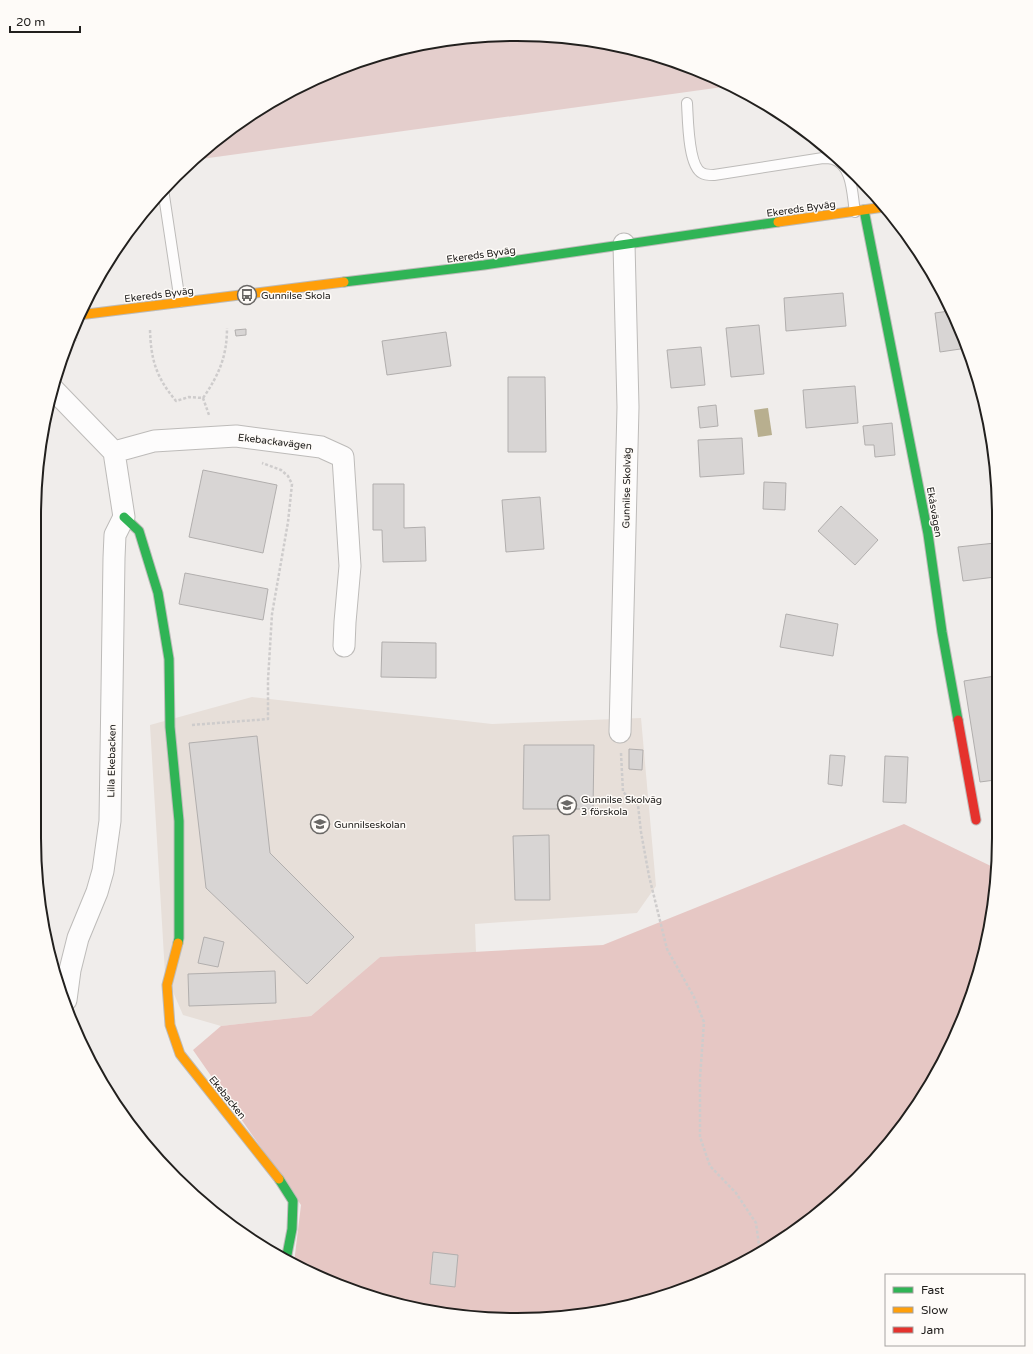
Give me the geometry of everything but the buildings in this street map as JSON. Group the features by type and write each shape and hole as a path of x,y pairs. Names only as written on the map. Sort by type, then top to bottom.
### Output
{"street":[{"name":"Ekereds Byväg","path":"86,314 484,265 878,208"},
{"name":"Ekåsvägen","path":"859,211 928,534 942,632 976,820"},
{"name":"Gunnilse Skolväg","path":"620,732 628,407 624,244"},
{"path":"57,393 114,452 124,517 139,531 158,593 169,659 170,727"},
{"name":"Ekebackavägen","path":"114,452 154,441 236,436 321,447 343,457 350,566 344,646"},
{"name":"Lilla Ekebacken","path":"67,993 70,970 78,938 97,892 103,871 110,821 115,535 124,517"},
{"name":"Ekebacken","path":"170,727 179,821 179,938 167,985 170,1025 180,1054 275,1173 293,1201 292,1229 287,1254"}],"lane":[{"path":"687,103 692,159 695,168 702,174 714,175 823,158 830,159"},
{"path":"849,177 859,211"},
{"path":"164,197 180,302"}],"path":[{"path":"203,398 223,362 227,344 227,328"},
{"path":"150,330 151,349 154,363 164,387 176,401 189,397 203,398"},
{"path":"203,398 210,416 213,437"},
{"path":"170,727 268,719 268,680 272,614 288,522 292,484 288,476 281,470 258,462"},
{"path":"620,732 623,792 638,805 649,876 667,949 694,997 704,1022 700,1078 700,1137 710,1166 736,1193 756,1223 759,1246"}],"shaded area":[{"path":"516,41 579,45 640,57 669,66 721,87 203,159 252,121 306,90 364,66 393,57 454,45"},
{"path":"768,408 772,435 758,437 754,410"},
{"name":"Gunnilseskolan","path":"252,697 492,724 641,718 656,886 637,913 475,924 476,952 380,957 311,1016 221,1026 183,1015 165,973 150,725"},
{"path":"904,824 991,866 983,930 976,961 967,990 943,1048 912,1102 894,1127 853,1174 806,1215 781,1233 754,1249 727,1264 698,1277 640,1297 579,1309 516,1313 454,1309 393,1297 335,1277 295,1258 301,1205 193,1050 221,1026 311,1016 380,957 603,945"}],"traffic: fast":[{"path":"864,210 928,534 942,632 958,720"},
{"path":"344,282 484,265 778,222"},
{"path":"124,517 139,531 158,593 169,659 170,727 179,821 178,943"},
{"path":"279,1179 293,1201 292,1229 287,1254"}],"traffic: slow":[{"path":"778,222 878,208"},
{"path":"86,314 344,282"},
{"path":"178,943 167,985 170,1025 180,1054 279,1179"}],"traffic: jam":[{"path":"958,720 976,820"}],"place":[{"name":"Gunnilse Skola","path":"247,295"},
{"name":"Gunnilse Skolväg 3 förskola","path":"567,805"},
{"name":"Gunnilseskolan","path":"320,824"}]}
